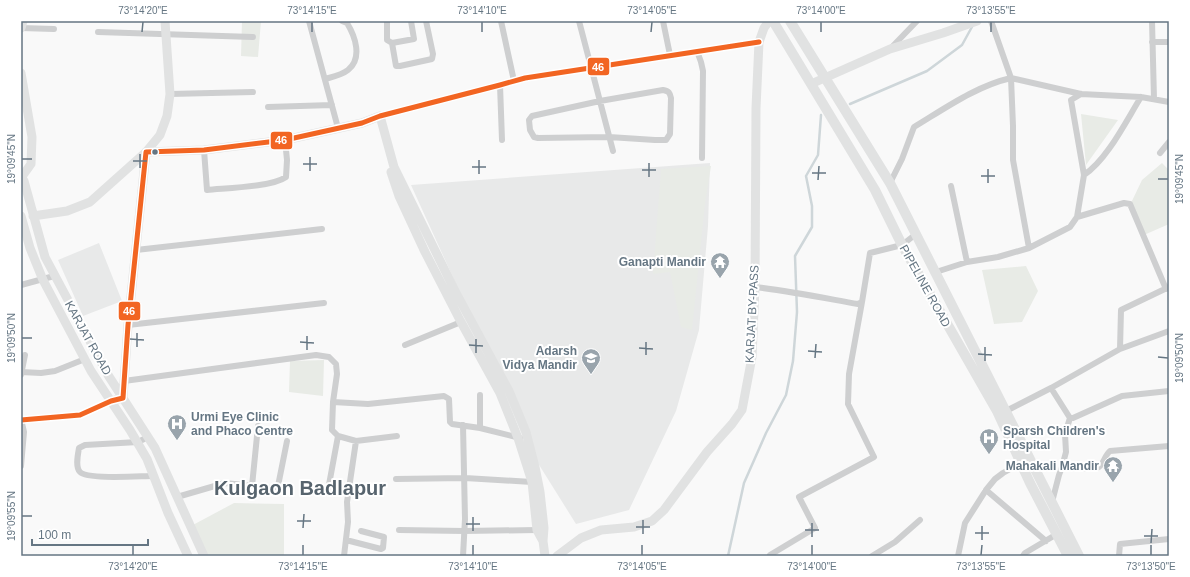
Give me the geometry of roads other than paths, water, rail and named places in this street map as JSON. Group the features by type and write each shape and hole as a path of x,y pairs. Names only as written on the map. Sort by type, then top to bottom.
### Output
{"main road":[{"name":"PIPELINE ROAD","path":"773,21 875,190 902,245 997,411 1021,463 1068,556"},
{"name":"PIPELINE ROAD","path":"790,21 890,183 1079,556"}],"street":[{"path":"23,21 21,28 54,29"},
{"path":"21,216 33,216 68,211 90,202 146,152 160,135 167,116 170,94 165,21"},
{"path":"309,21 338,128"},
{"path":"325,79 349,69 356,54 356,43 352,32 347,23 342,21"},
{"path":"388,21 387,40 392,43 414,39 411,21"},
{"path":"392,43 396,66 430,61 433,58 433,54 426,21"},
{"path":"501,21 514,81"},
{"path":"579,21 613,151"},
{"path":"663,21 670,55"},
{"name":"KARJAT BY-PASS","path":"557,556 581,538 601,530 634,528 652,521 664,510 707,452 732,424 742,410 752,357 756,108 759,42 764,28 769,21"},
{"path":"890,49 917,21"},
{"path":"811,84 825,76 890,49 977,21"},
{"path":"991,21 1011,78 1014,126 1013,160 1016,185 1029,248"},
{"path":"1152,21 1154,99"},
{"path":"98,32 253,37"},
{"path":"146,152 204,150 285,140 362,123 377,117 524,78 759,42"},
{"path":"1152,42 1169,42"},
{"path":"697,51 703,71 702,158"},
{"path":"21,73 32,137 31,164 21,177"},
{"path":"890,183 902,159 914,127 966,97 1000,81 1011,78 1081,94 1140,97 1169,102"},
{"path":"500,85 502,140"},
{"path":"663,90 670,93 670,134 666,140 609,137 538,138 534,137 530,130 529,120 532,116 600,100 663,90"},
{"path":"170,94 253,92"},
{"path":"936,272 967,262 998,258 1029,248 1070,227 1077,218 1084,175 1071,100 1081,94"},
{"path":"1084,175 1093,169 1116,138 1140,97"},
{"path":"268,107 332,105"},
{"path":"377,117 401,202 461,322 523,437 532,482 537,530 543,541"},
{"path":"377,117 394,167 456,293 509,391 523,437 535,467 540,492 545,556"},
{"path":"204,150 207,190 261,185 279,181 286,177 287,160 285,140"},
{"path":"1160,153 1169,142"},
{"path":"21,466 24,432 21,420 80,415 111,401 123,398 128,326 146,152"},
{"name":"KARJAT ROAD","path":"21,177 24,181 45,257 54,276 108,375 155,448 204,556"},
{"path":"952,186 967,262"},
{"path":"1077,218 1124,203 1130,204 1168,288 1121,310 1120,349"},
{"name":"KARJAT ROAD","path":"21,216 30,248 43,280 85,359 138,442 147,459 168,513 188,556"},
{"path":"136,250 322,229"},
{"path":"771,556 770,555 815,528 799,497 874,457 848,404 849,374 870,253 902,245 916,234"},
{"path":"21,285 54,276"},
{"path":"754,287 784,290 858,304 862,302"},
{"path":"128,326 324,303"},
{"path":"405,345 461,322"},
{"path":"1006,411 1051,388 1120,349 1169,331"},
{"path":"24,355 21,374 55,371 85,359"},
{"path":"124,381 316,355 329,357 336,364 337,374 333,402 332,430 338,436 356,441 397,436"},
{"path":"1051,388 1070,418 1066,434 1066,452 1062,468 1058,475 1052,504"},
{"path":"1070,418 1122,396 1169,390"},
{"path":"480,395 480,428"},
{"path":"333,402 368,404 444,396 449,399 450,422 453,425 463,425 523,437"},
{"path":"463,425 463,556"},
{"path":"252,486 258,426"},
{"path":"328,490 338,436"},
{"path":"148,437 138,442 86,445 80,448 78,453 78,468 81,473 86,475 153,476"},
{"path":"177,497 224,483 271,488 278,486 287,441"},
{"path":"344,556 348,522 347,502 356,441"},
{"path":"1062,468 1095,468 1101,464 1107,453 1110,451 1169,446"},
{"path":"958,556 965,523 986,490 995,479 1021,463"},
{"path":"396,479 464,478 532,482"},
{"path":"986,490 1046,541"},
{"path":"872,556 895,542 920,520"},
{"path":"399,530 464,532 537,530"},
{"path":"346,540 383,548 384,537 361,531"},
{"path":"1023,556 1025,553 1056,534"},
{"path":"1119,556 1120,544 1169,539"}],"waterway":[{"path":"850,104 927,71 962,45 973,25"},
{"path":"728,556 744,483 766,433 786,395 793,361 797,312 795,256 812,227 812,206 806,176 818,155 821,115"}],"place":[{"name":"Ganapti Mandir","path":"720,279"},
{"name":"Adarsh Vidya Mandir","path":"591,375"},
{"name":"Urmi Eye Clinic and Phaco Centre","path":"177,441"},
{"name":"Sparsh Children's Hospital","path":"989,455"},
{"name":"Mahakali Mandir","path":"1113,483"}],"district":[{"name":"Kulgaon Badlapur","path":"300,488"}]}
